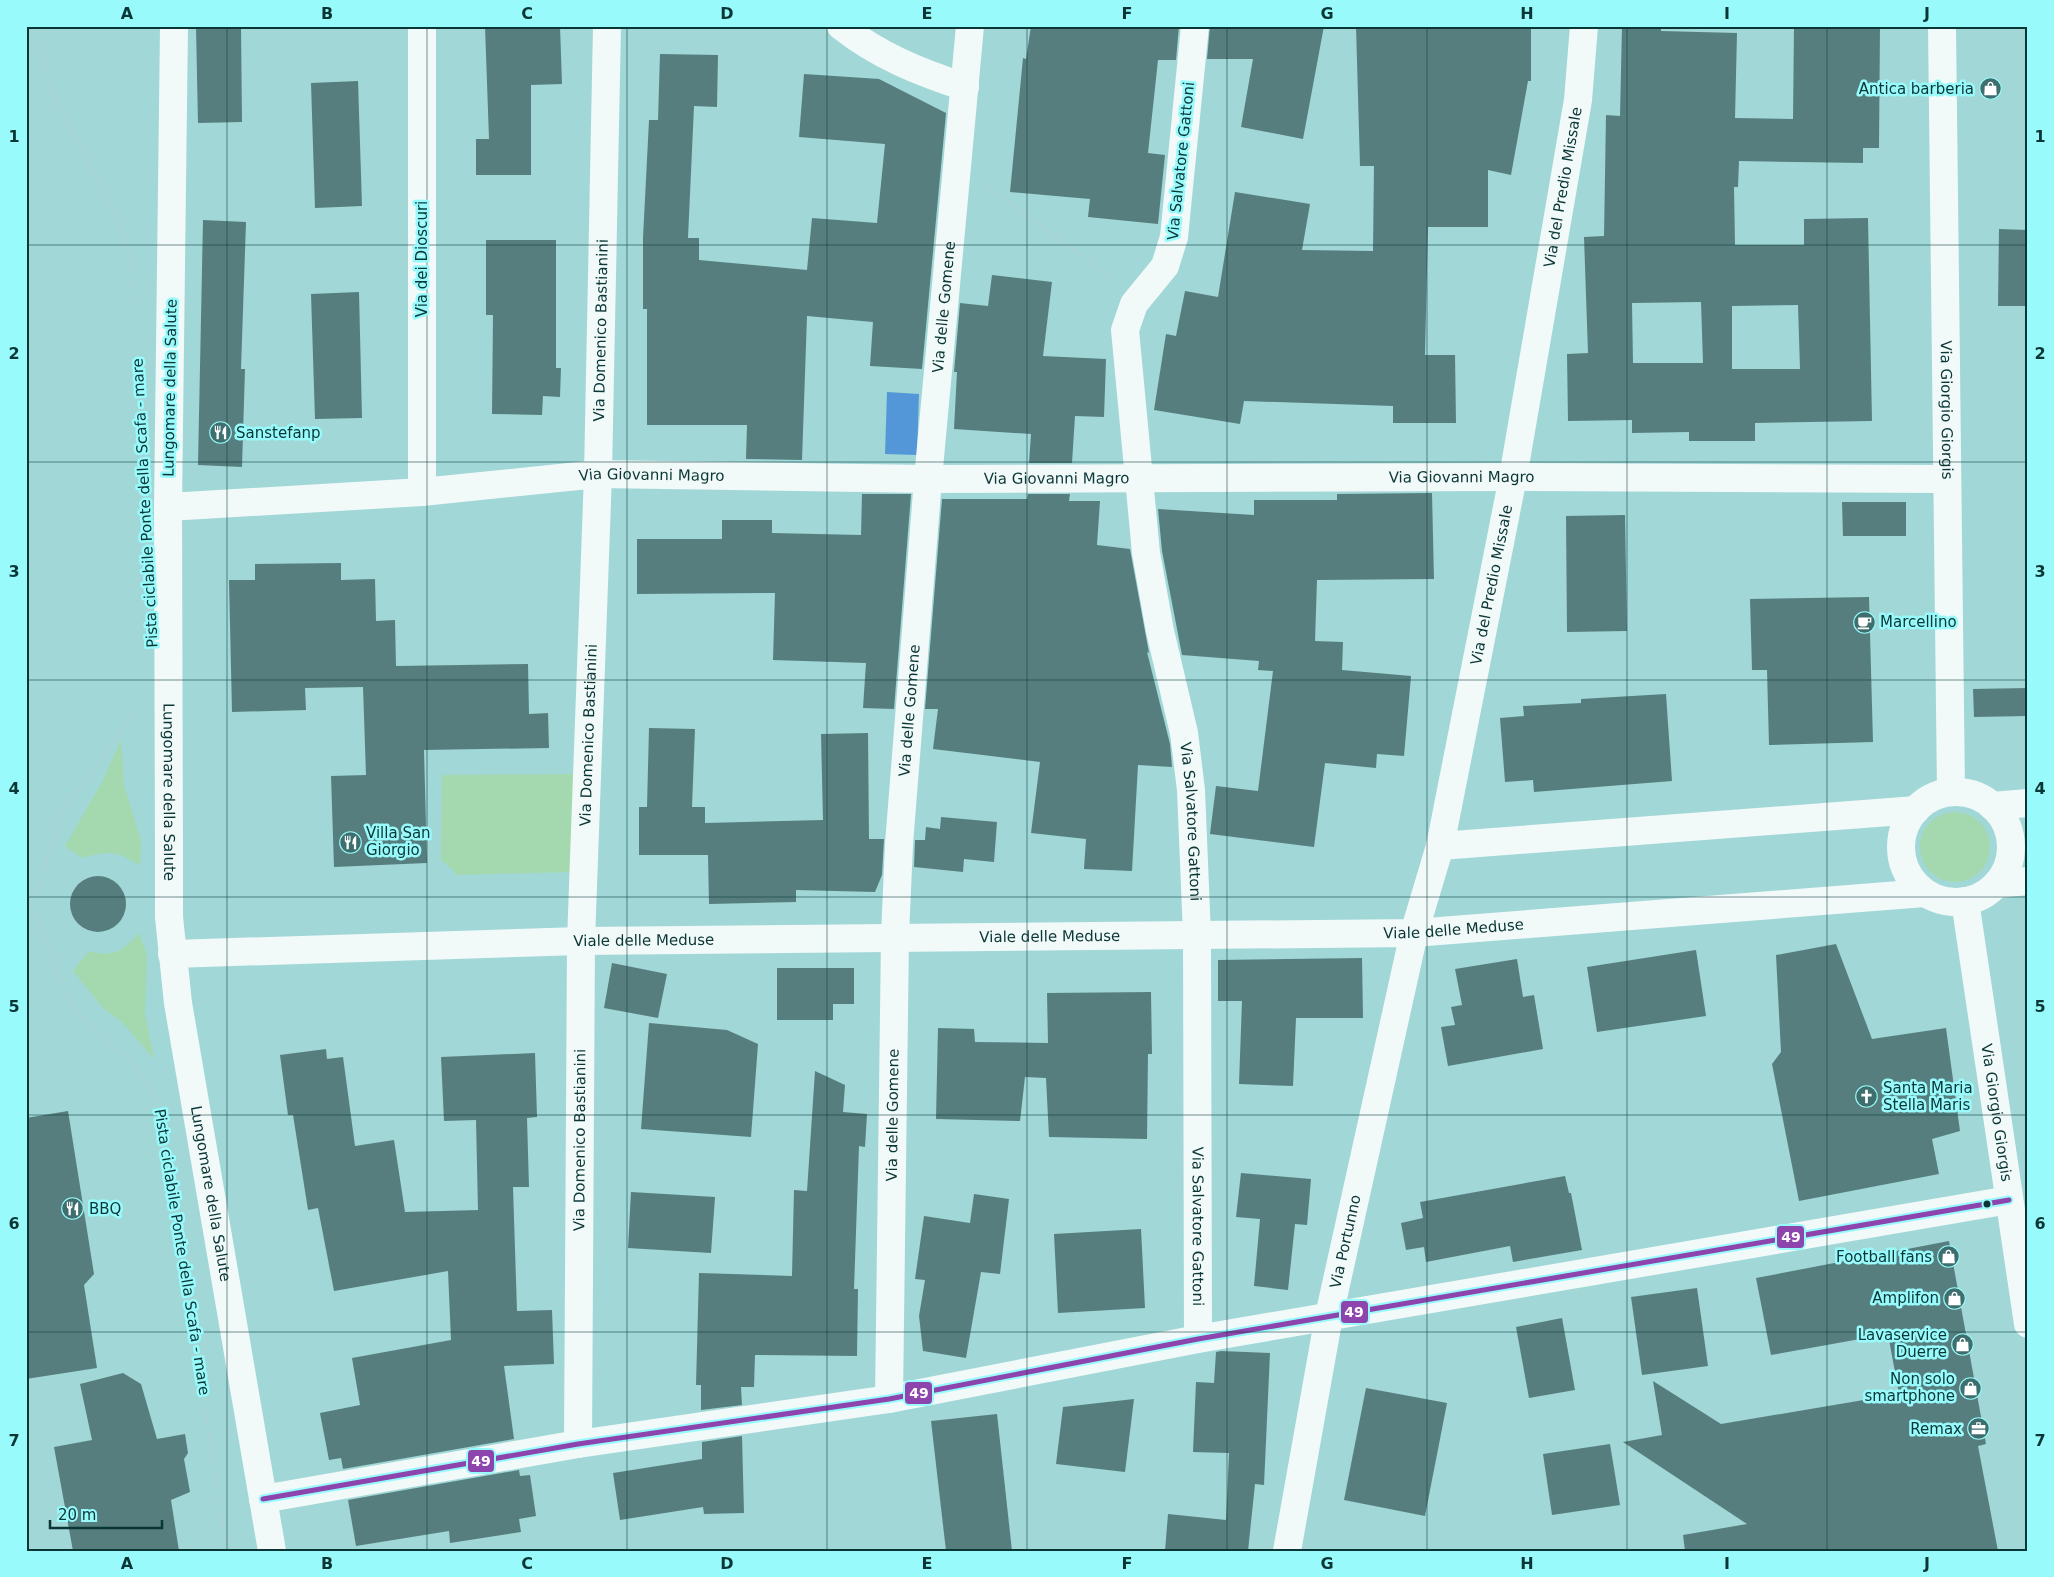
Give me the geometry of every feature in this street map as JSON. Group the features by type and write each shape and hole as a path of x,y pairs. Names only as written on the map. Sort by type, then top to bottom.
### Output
{"street":[{"name":"Lungomare della Salute","path":"174,26 168,507 169,893 172,954 178,1003 272,1551"},
{"name":"Via dei Dioscuri","path":"422,26 422,492"},
{"name":"Via Domenico Bastianini","path":"578,1444 581,941 598,474 607,26"},
{"path":"841,26 874,50 898,63 964,87"},
{"name":"Via delle Gomene","path":"889,1399 899,844 928,479 970,26"},
{"name":"Via Salvatore Gattoni","path":"1195,26 1174,237 1165,266 1141,294 1130,312 1125,330 1138,479 1153,596 1181,716 1191,790 1197,935 1198,1339"},
{"name":"Via del Predio Missale","path":"1414,933 1440,846 1514,476 1578,100 1584,26"},
{"name":"Via Giorgio Giorgis","path":"1942,26 1945,479 1951,792"},
{"name":"Via Giovanni Magro","path":"168,507 422,492 598,474 928,479 1514,476 1945,479"},
{"path":"1951,792 1976,796 1992,806 2005,822 2010,841 2010,859 1997,884 1983,895 1965,901 1942,901 1925,893 1909,876 1901,850 1905,825 1916,810 1933,797 1951,792"},
{"path":"1992,806 2028,803"},
{"path":"1440,846 1916,810"},
{"path":"1997,884 2028,881"},
{"name":"Viale delle Meduse","path":"172,954 581,941 896,936 1414,933 1925,893"},
{"name":"Via Giorgio Giorgis","path":"1965,901 2028,1324"},
{"name":"Via Portunno","path":"1287,1551 1329,1316 1414,933"},
{"path":"263,1499 578,1444 889,1399 1198,1339 2009,1200"}],"path":[{"path":"40,26 48,84 107,197 132,256 135,314"},
{"path":"957,163 1102,271 1130,312"},
{"name":"Pista ciclabile Ponte della Scafa - mare","path":"136,711 62,813 31,905 72,1008 134,1064 162,1106"},
{"name":"Pista ciclabile Ponte della Scafa - mare","path":"175,1195 226,1551"}],"green space":[{"path":"121,740 124,785 141,841 140,865 112,853 82,858 65,846 101,784"},
{"path":"578,774 574,872 455,875 454,871 441,860 442,775"},
{"path":"1955,812 1968,815 1980,822 1987,834 1990,847 1987,860 1980,872 1968,879 1955,882 1942,879 1930,872 1923,860 1920,847 1923,834 1930,822 1942,815"},
{"path":"139,933 147,955 145,1014 154,1059 122,1022 103,1008 73,971 89,951 105,954 117,951 128,944"}],"water":[{"path":"887,392 919,394 917,455 885,454"}],"building":[{"path":"196,26 241,26 242,122 198,123"},
{"path":"485,26 560,26 562,84 531,85 531,175 476,175 476,139 489,139"},
{"path":"1031,26 1179,26 1176,60 1158,60 1148,153 1165,155 1158,224 1088,217 1090,199 1010,192 1023,58 1026,59"},
{"path":"1210,26 1324,26 1303,139 1241,127 1253,59 1207,59"},
{"path":"1356,26 1531,26 1531,81 1528,81 1511,175 1488,170 1488,227 1428,227 1425,355 1455,355 1456,423 1393,423 1393,406 1244,401 1240,424 1154,410 1166,334 1176,336 1185,291 1218,297 1235,192 1310,204 1302,250 1373,251 1374,166 1360,166"},
{"path":"1622,26 1661,26 1661,31 1737,33 1735,118 1793,119 1794,26 1880,26 1879,148 1863,148 1863,163 1739,161 1738,187 1734,187 1735,245 1804,245 1804,219 1868,218 1872,421 1755,423 1755,441 1689,441 1689,432 1632,433 1632,420 1568,421 1567,354 1588,353 1584,237 1604,236 1606,115 1620,116","holes":["1701,302 1703,363 1633,363 1632,303","1798,305 1800,369 1732,369 1732,306"]},
{"path":"660,54 718,55 717,107 694,106 688,238 699,238 699,260 807,270 812,218 877,223 885,144 799,137 804,74 879,79 946,113 922,369 870,366 873,322 807,316 802,460 746,459 747,425 647,425 647,309 643,309 643,238 649,120 658,120"},
{"path":"358,81 362,206 315,208 311,83"},
{"path":"203,220 246,222 241,369 245,369 242,467 198,465"},
{"path":"1999,229 2028,230 2028,306 1998,306"},
{"path":"486,240 556,240 556,368 561,368 560,397 543,396 542,415 492,414 493,315 486,315"},
{"path":"992,275 1052,282 1043,356 1106,359 1104,417 1075,416 1072,463 1029,463 1031,434 954,429 957,372 954,372 960,303 988,306"},
{"path":"359,292 362,418 315,419 311,294"},
{"path":"1432,493 1434,579 1317,580 1315,641 1343,642 1342,670 1411,676 1404,756 1377,754 1376,768 1325,763 1314,847 1210,834 1216,786 1258,791 1273,671 1258,670 1259,661 1182,655 1162,551 1158,509 1254,515 1254,500 1337,500 1337,494"},
{"path":"862,494 911,494 894,709 863,708 866,663 773,660 775,593 637,594 637,539 722,539 722,520 772,520 772,533 861,535"},
{"path":"1028,494 1070,494 1069,501 1100,501 1097,545 1130,549 1149,653 1147,652 1170,744 1172,767 1138,765 1132,871 1084,869 1086,839 1031,833 1040,762 933,749 938,709 925,709 942,499 1027,499"},
{"path":"1842,502 1906,502 1906,536 1843,536"},
{"path":"1625,515 1627,631 1567,632 1566,516"},
{"path":"341,563 341,580 375,579 376,621 395,620 396,666 528,664 529,714 548,713 549,748 424,750 427,863 334,867 331,776 366,775 363,687 305,688 306,710 232,712 229,580 255,580 255,564"},
{"path":"1869,597 1873,742 1769,745 1767,670 1752,670 1750,599"},
{"path":"2028,688 2028,716 1974,717 1973,689"},
{"path":"1666,694 1672,781 1534,792 1533,780 1505,782 1500,718 1524,716 1523,706 1581,703 1581,699"},
{"path":"649,728 695,729 692,807 705,807 705,823 823,820 821,734 868,733 869,839 884,839 882,875 875,892 796,890 796,902 709,904 708,855 639,855 639,807 647,807"},
{"path":"941,817 997,822 994,862 964,859 963,872 914,867 915,840 925,840 926,827 940,829"},
{"path":"98,876 109,878 118,884 124,893 126,904 124,915 118,924 109,930 98,932 87,930 78,924 72,915 70,904 72,893 78,884 87,878"},
{"name":"Santa Maria Stella Maris","path":"1836,944 1872,1039 1946,1028 1960,1131 1932,1139 1939,1174 1799,1201 1772,1064 1781,1052 1776,955"},
{"path":"1696,950 1706,1016 1597,1032 1587,967"},
{"path":"1362,958 1363,1018 1296,1018 1293,1086 1239,1084 1242,1001 1218,1001 1218,960"},
{"path":"1517,959 1523,997 1534,995 1543,1049 1448,1066 1441,1027 1455,1025 1451,1007 1462,1005 1455,969"},
{"path":"612,963 667,974 658,1018 604,1008"},
{"path":"777,968 854,968 854,1004 833,1004 833,1020 777,1020"},
{"path":"1151,992 1152,1054 1148,1054 1147,1139 1049,1137 1046,1078 1025,1077 1020,1121 936,1119 938,1028 974,1029 975,1042 1048,1043 1047,993"},
{"path":"649,1023 727,1030 758,1044 751,1137 641,1129"},
{"path":"326,1049 327,1059 343,1057 355,1146 394,1140 405,1212 478,1210 476,1120 444,1121 441,1057 535,1053 537,1117 527,1118 529,1187 513,1187 517,1311 552,1310 554,1364 504,1366 514,1439 343,1469 341,1458 329,1460 320,1413 360,1405 352,1358 451,1340 448,1271 334,1291 318,1208 308,1210 293,1115 288,1115 280,1055"},
{"path":"815,1071 845,1085 843,1112 867,1114 865,1147 859,1146 854,1289 858,1289 857,1356 755,1355 754,1387 741,1387 742,1405 701,1410 701,1385 696,1385 699,1273 792,1276 794,1190 807,1191"},
{"path":"68,1111 94,1274 84,1285 97,1368 26,1379 26,1118"},
{"path":"1241,1173 1311,1179 1307,1225 1295,1224 1288,1290 1254,1286 1260,1219 1236,1217"},
{"path":"1565,1176 1569,1193 1571,1193 1582,1250 1513,1262 1510,1246 1426,1262 1424,1247 1406,1250 1401,1223 1423,1218 1420,1202"},
{"path":"631,1192 715,1197 711,1253 628,1248"},
{"path":"974,1194 1009,1199 1000,1274 981,1272 966,1358 923,1351 919,1316 925,1280 915,1279 924,1216 970,1223"},
{"path":"1141,1229 1145,1308 1058,1313 1054,1234"},
{"path":"1949,1241 1986,1444 1978,1446 1998,1551 1685,1551 1683,1535 1747,1524 1623,1442 1662,1435 1653,1381 1721,1424 1899,1394 1888,1334 1771,1355 1756,1278"},
{"path":"1697,1288 1708,1366 1642,1375 1631,1297"},
{"path":"1562,1318 1575,1390 1529,1398 1516,1327"},
{"path":"1216,1352 1270,1353 1264,1485 1255,1484 1248,1551 1165,1551 1168,1514 1226,1520 1229,1453 1193,1452 1196,1382 1214,1383"},
{"path":"123,1373 141,1384 157,1439 185,1434 188,1453 184,1459 190,1492 171,1500 179,1551 73,1551 54,1447 92,1440 80,1384"},
{"path":"1366,1388 1447,1403 1425,1516 1344,1500"},
{"path":"1134,1399 1125,1472 1056,1464 1063,1407"},
{"path":"997,1414 1012,1551 946,1551 931,1421"},
{"path":"742,1436 744,1513 704,1514 703,1507 620,1520 613,1473 702,1459 702,1442"},
{"path":"1610,1444 1620,1505 1552,1515 1543,1454"},
{"path":"519,1470 520,1476 530,1475 536,1516 519,1519 521,1532 450,1543 449,1531 356,1546 348,1500"}],"transit line":[{"name":"49","path":"263,1499 578,1444 889,1399 1198,1339 2009,1200"}],"place":[{"name":"Antica barberia","path":"1990,89"},
{"name":"Sanstefanp","path":"220,433"},
{"name":"Marcellino","path":"1864,622"},
{"name":"Villa San Giorgio","path":"350,842"},
{"name":"Santa Maria Stella Maris","path":"1867,1097"},
{"name":"BBQ","path":"73,1209"},
{"name":"Football fans","path":"1948,1257"},
{"name":"Amplifon","path":"1955,1298"},
{"name":"Lavaservice Duerre","path":"1963,1344"},
{"name":"Non solo smartphone","path":"1971,1388"},
{"name":"Remax","path":"1978,1429"}]}
